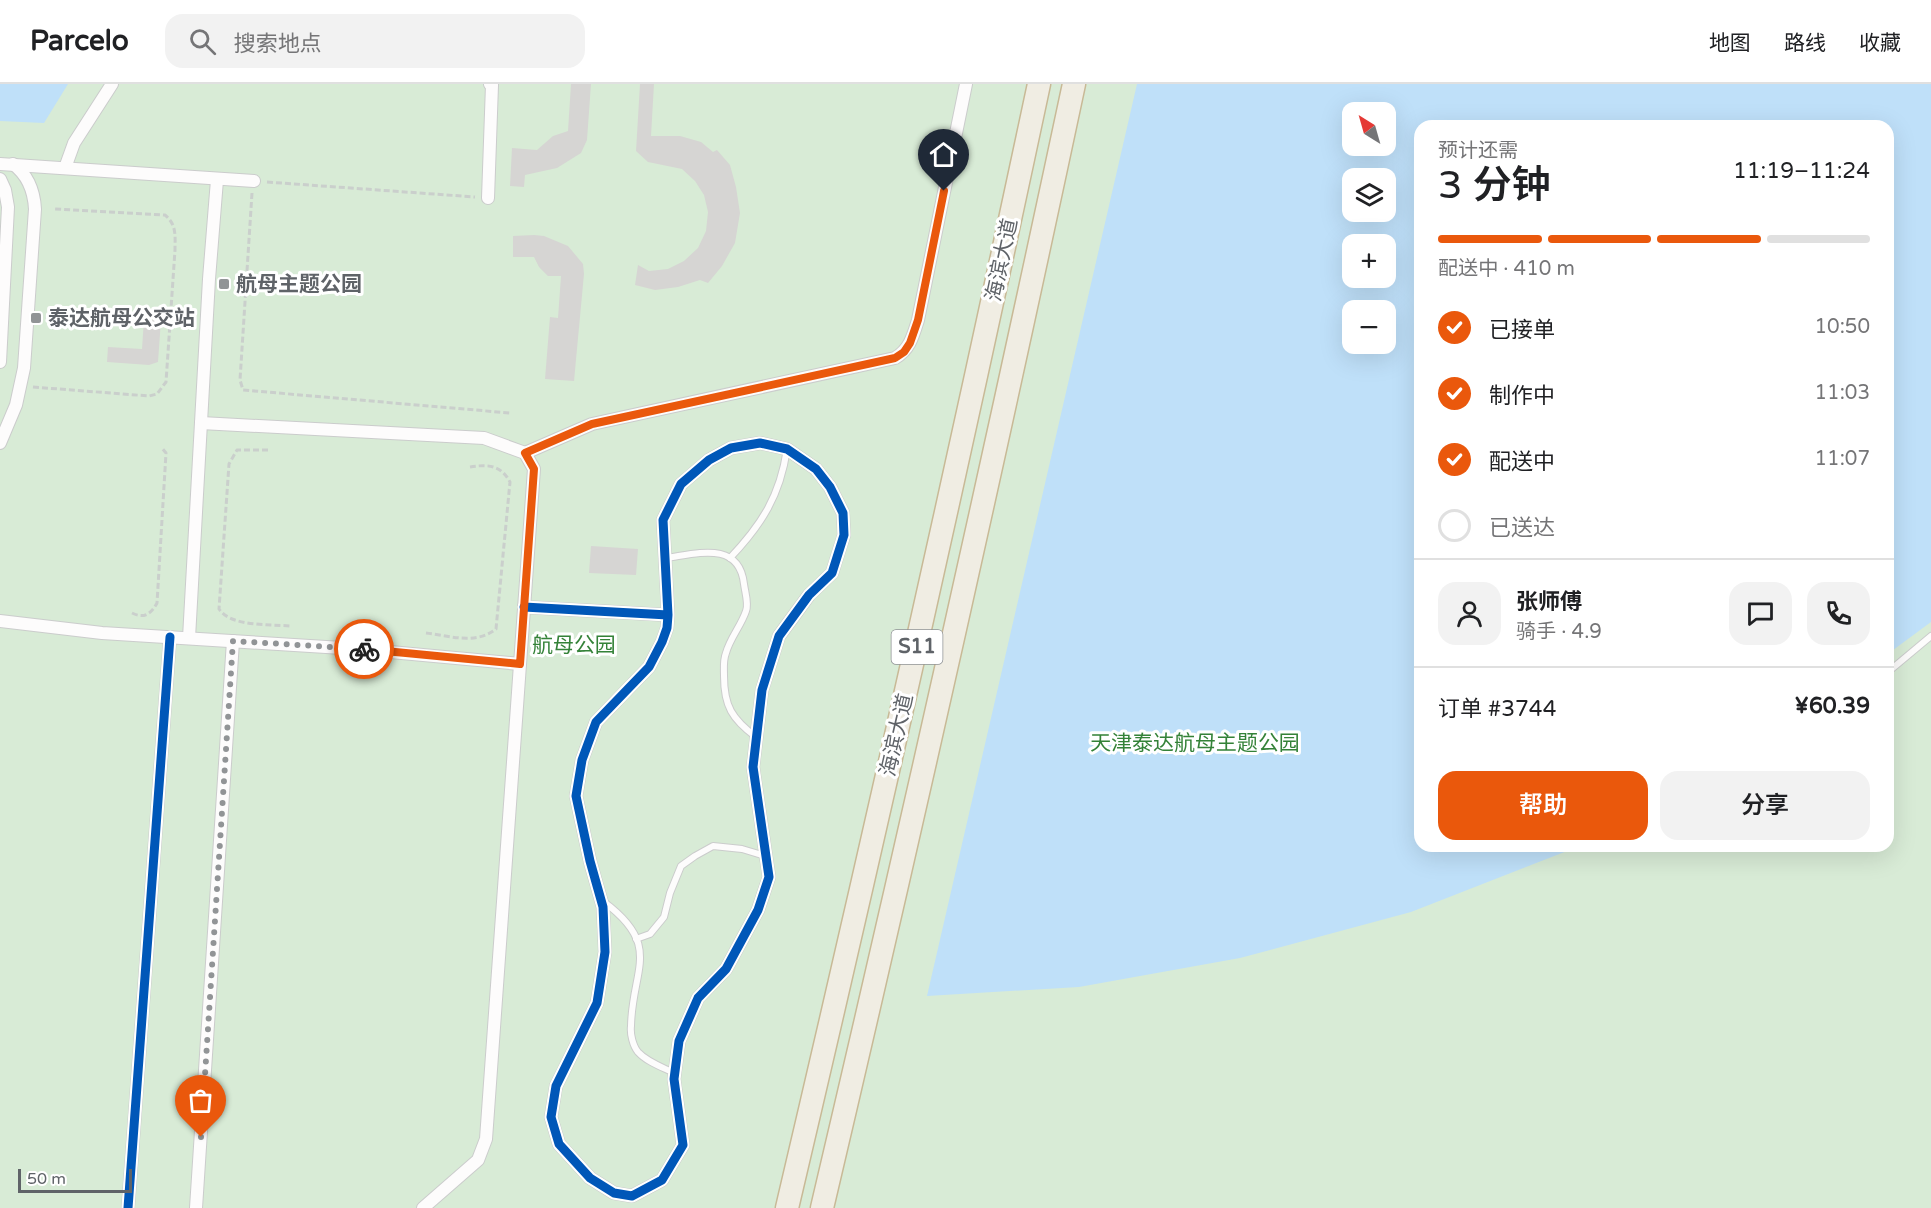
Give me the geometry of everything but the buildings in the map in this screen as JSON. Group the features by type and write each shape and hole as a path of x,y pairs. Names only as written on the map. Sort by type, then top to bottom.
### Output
{"highway":[{"name":"海滨大道","path":"787,1208 880,810 974,391 1039,84"},
{"name":"海滨大道","path":"822,1208 919,794 1010,386 1074,84"}],"street":[{"path":"65,168 74,143 112,84"},
{"path":"488,198 494,84"},
{"path":"525,453 592,424 895,358 904,352 910,343 918,320 966,84"},
{"path":"6,164 254,181"},
{"path":"0,443 16,405 24,369 35,209 29,183 21,171 6,164"},
{"path":"0,179 8,207 0,362"},
{"path":"189,638 209,268 217,180"},
{"path":"201,423 484,438 525,453 534,469 486,1139 478,1160 423,1208"},
{"path":"760,443 787,449 816,469 830,487 843,513 844,535 832,573 809,595 779,636 762,690 753,767 769,877 758,910 726,969 699,998 679,1041 674,1079 683,1145 662,1180 632,1196 614,1193 590,1178 560,1144 551,1117 556,1086 597,1004 605,952 601,900 576,796 582,760 596,722 649,667 662,642 667,628 668,615 666,558 663,520 681,484 709,460 731,448 760,443"},
{"path":"524,607 668,615"},
{"path":"0,621 102,633 358,648 520,664"},
{"path":"128,1208 170,637"},
{"path":"196,1208 233,641"}],"lane":[{"path":"730,558 756,529 770,508 785,466 787,449"},
{"path":"666,558 707,552 723,553 734,561 743,577 747,609 725,655 724,698 739,724 756,737"},
{"path":"1894,667 1931,636"},
{"path":"636,939 650,934 664,917 670,893 681,866 695,856 712,846 742,849 766,856"},
{"path":"601,900 619,913 631,929 641,958 639,977 631,1005 630,1032 636,1050 646,1059 675,1073"}],"path":[{"path":"488,198 254,181 240,380 243,390 510,413"},
{"path":"33,387 149,396 158,394 166,382 175,250 173,223 165,215 56,209"},
{"path":"132,613 140,616 152,613 158,603 166,453 162,448"},
{"path":"268,450 237,450 229,464 219,609 227,618 236,621 290,626"},
{"path":"426,633 475,639 483,638 496,629 510,482 502,471 493,466 483,464 470,467"}],"green space":[{"name":"航母公园","path":"0,84 1931,84 1931,1208 0,1208"}],"water":[{"path":"0,84 68,84 44,123 0,121"},
{"name":"天津泰达航母主题公园","path":"1137,84 1931,84 1931,622 1894,649 1894,120 1414,120 1414,852 1565,852 1411,912 1240,958 1079,987 927,996"}],"cycle path":[{"path":"524,607 668,615 663,520 681,484 709,460 731,448 760,443 787,449 816,469 830,487 843,513 844,535 832,573 809,595 779,636 762,690 753,767 769,877 758,910 726,969 698,998 679,1041 674,1079 683,1145 662,1180 632,1196 614,1193 590,1178 559,1144 551,1117 556,1086 597,1003 605,952 603,907 576,796 582,760 596,722 649,667 662,642 667,628 668,615"},
{"path":"128,1208 170,637"}],"way so far":[{"path":"201,1137 233,641 364,649"}],"place":[{"name":"航母主题公园","path":"224,284"},
{"name":"泰达航母公交站","path":"36,318"}],"route":[{"path":"364,649 520,664 534,469 525,453 592,424 895,358 904,352 910,343 918,320 944,191"}]}
